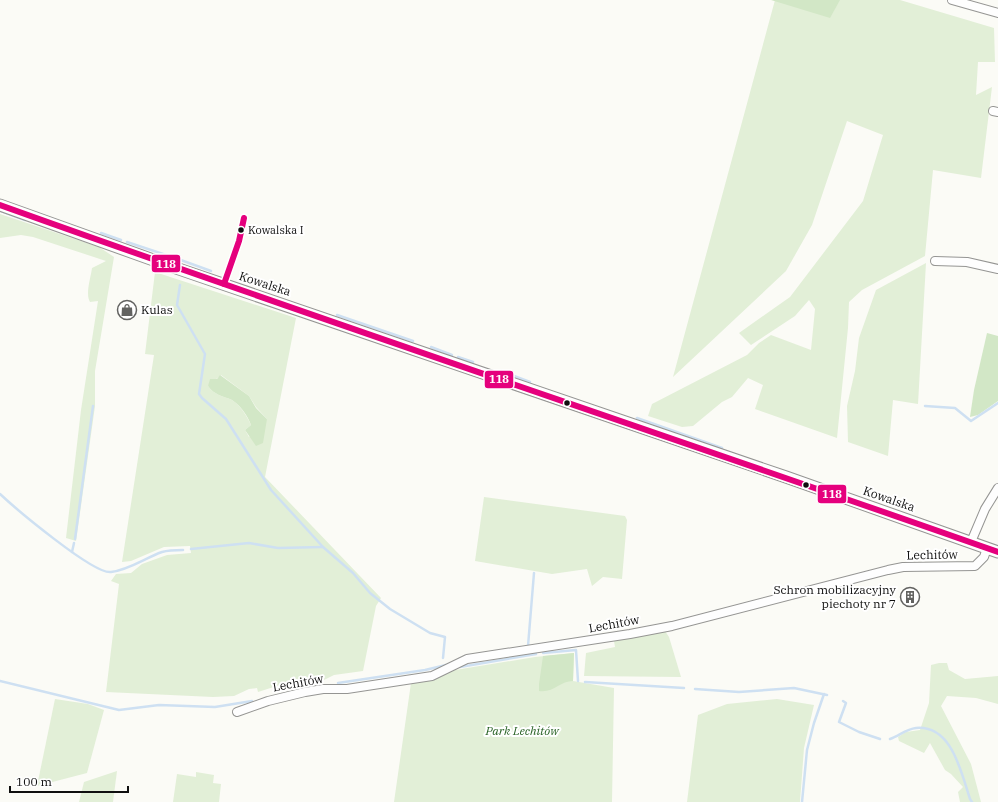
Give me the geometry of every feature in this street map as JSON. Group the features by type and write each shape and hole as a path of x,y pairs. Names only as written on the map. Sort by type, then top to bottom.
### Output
{"street":[{"path":"956,0 998,13"},
{"name":"Kowalska","path":"0,205 177,268 632,424 998,552"},
{"path":"935,261 967,262 998,269"},
{"path":"972,542 985,509 998,488"},
{"name":"Lechitów","path":"237,712 268,701 305,692 323,689 347,689 432,676 467,659 630,634 672,626 903,567 975,566 984,557 987,548"}],"green space":[{"path":"771,0 840,0 830,18"},
{"path":"775,0 900,0 994,28 995,62 978,62 976,95 992,87 981,178 933,170 925,256 862,290 849,302 848,328 837,438 755,409 763,385 748,378 732,397 722,402 693,426 682,427 648,416 652,404 747,355 759,343 771,335 811,350 815,309 809,300 795,316 751,345 739,333 790,297 863,201 883,135 847,121 812,225 786,271 673,377"},
{"path":"0,214 99,247 114,257 95,371 95,406 76,541 66,538 81,410 98,301 90,302 88,290 92,268 106,261 33,237 21,235 0,238"},
{"path":"926,263 918,404 893,400 888,456 848,442 847,406 855,371 859,338 876,290"},
{"path":"155,272 296,318 265,477 381,598 376,606 363,671 334,675 316,684 315,679 295,682 296,687 285,690 283,684 258,692 257,688 249,689 234,696 213,697 106,692 119,584 111,581 116,574 131,573 142,564 167,555 191,553 190,546 164,547 131,561 122,562 154,355 145,354","holes":["221,375 249,396 256,407 267,419 249,437 245,430 251,425 245,414 235,402 216,393 208,386"]},
{"path":"987,333 998,336 998,401 978,415 970,417 974,390"},
{"path":"220,375 249,396 256,408 267,419 263,443 256,446 245,430 251,425 246,414 241,408 232,400 216,393 208,386 210,379 217,379"},
{"path":"484,497 625,516 627,520 622,579 603,577 592,586 587,569 552,574 475,561"},
{"path":"665,631 669,637 681,677 584,676 586,653 615,647 614,641"},
{"name":"Park Lechitów","path":"574,653 573,681 614,688 612,802 394,802 411,683 439,678 449,671 535,657"},
{"path":"574,653 573,681 564,683 553,689 539,691 543,656"},
{"path":"947,663 949,670 965,679 998,676 998,704 976,698 947,696 941,706 971,764 981,802 960,802 958,792 963,787 951,774 945,770 930,743 924,753 899,741 898,737 906,732 920,730 929,703 931,665"},
{"path":"55,699 88,704 104,710 87,773 37,786"},
{"path":"777,699 814,705 804,748 800,802 687,802 698,715 727,704"},
{"path":"117,771 113,802 79,802 84,782"},
{"path":"196,772 214,775 213,783 221,784 219,802 173,802 177,774 196,777"}],"waterway":[{"path":"1,211 25,220"},
{"path":"101,233 121,240"},
{"path":"127,242 172,257"},
{"path":"178,259 211,271"},
{"path":"180,285 177,305 205,354 199,394 226,419 271,490 323,547 353,573 370,593 390,609 430,633 445,637 443,658"},
{"path":"337,315 413,341"},
{"path":"431,347 452,355"},
{"path":"458,357 473,362"},
{"path":"501,371 530,382"},
{"path":"925,406 955,408 971,421 998,403"},
{"path":"75,539 93,406"},
{"path":"637,418 722,448"},
{"path":"0,494 21,513 72,552 102,570 111,572 118,571 162,552 170,550 183,550"},
{"path":"72,552 74,543"},
{"path":"191,549 249,543 278,548 323,547"},
{"path":"528,646 534,573"},
{"path":"543,653 576,650 578,681"},
{"path":"460,667 536,654"},
{"path":"338,683 425,670 446,665"},
{"path":"0,681 119,710 159,705 215,707 252,701"},
{"path":"585,682 684,688"},
{"path":"695,689 739,692 794,688 827,695"},
{"path":"802,802 807,750 824,694"},
{"path":"843,701 846,703 839,722 859,732 880,739"},
{"path":"890,739 916,728 928,729 938,734 947,742 953,752 972,802"}],"transit line":[{"name":"118","path":"0,205 249,293 998,552"},
{"name":"118","path":"224,284 239,241 244,218"}],"place":[{"name":"Kowalska I","path":"241,230"},
{"name":"Kulas","path":"127,310"},
{"name":"Schron mobilizacyjny piechoty nr 7","path":"910,597"}]}
